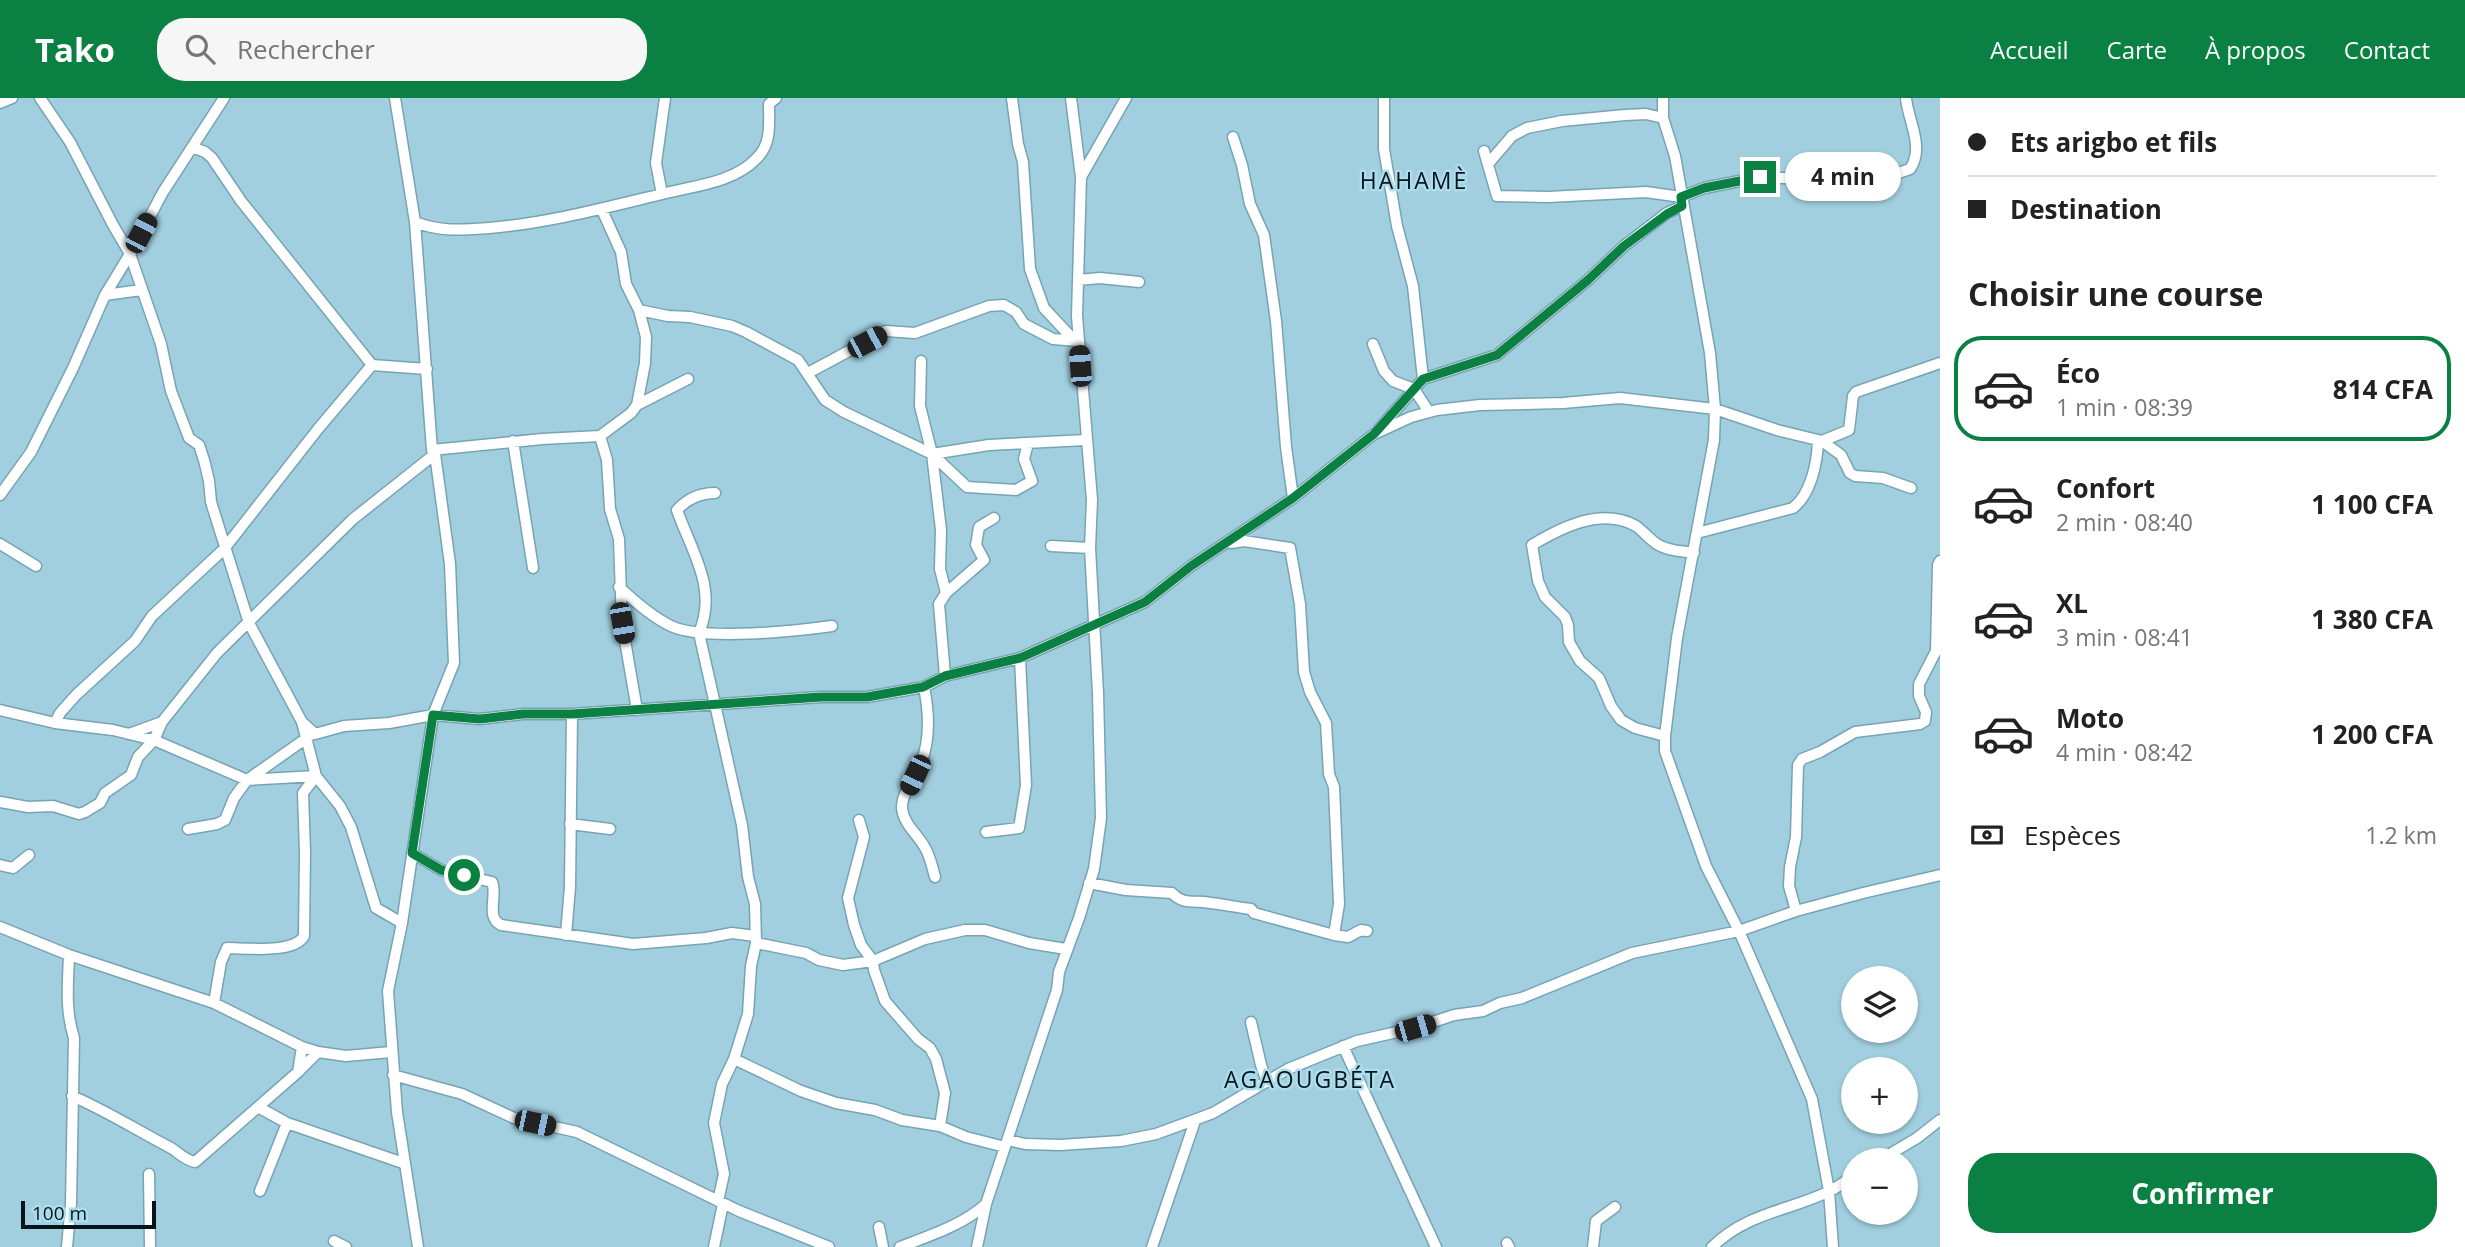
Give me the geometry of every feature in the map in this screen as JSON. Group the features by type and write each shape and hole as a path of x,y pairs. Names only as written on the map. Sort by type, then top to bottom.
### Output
{"street":[{"path":"0,103 12,98"},
{"path":"40,98 71,142 116,232 130,254 161,344 168,380 179,414 189,438 199,445 204,460 211,502 249,623 311,735 316,776 340,806 351,827 376,908 402,923"},
{"path":"0,495 31,452 73,368 105,295 163,192 224,98"},
{"path":"395,98 415,222 433,452 450,564 454,663 433,715 402,923 388,992 393,1075 403,1163 418,1247"},
{"path":"662,194 656,163 665,98"},
{"path":"415,222 433,229 461,230 541,223 689,189 720,179 750,165 764,151 768,143 769,104 776,98"},
{"path":"1012,98 1023,162 1030,269 1044,308 1076,340"},
{"path":"977,1247 986,1204 1057,990 1066,949 1090,883 1101,818 1090,548 1092,500 1076,340 1081,177 1071,98"},
{"path":"1081,177 1125,98"},
{"path":"1384,98 1384,149 1397,226 1413,285 1423,379"},
{"path":"1663,98 1663,118 1675,156 1691,237 1710,353 1715,410 1714,440 1677,638 1665,751 1706,866 1739,931 1812,1099 1829,1191 1833,1247"},
{"path":"1374,434 1423,379 1497,355 1588,280 1624,246 1704,188 1760,177 1828,180 1884,178 1910,169 1914,161 1916,138 1906,98"},
{"path":"1488,164 1512,136 1527,128 1562,121 1625,115 1646,114 1663,118"},
{"path":"1233,137 1250,204 1264,235 1276,321 1293,498"},
{"path":"192,147 212,158 241,201 372,365 427,369"},
{"path":"1484,151 1497,196 1548,197 1646,192 1682,202"},
{"path":"0,802 28,807 53,806 79,814 100,803 106,793 131,775 138,757 154,740 162,722 217,653 353,519 433,452 513,441 600,436 631,413 637,405 645,363 646,337 639,310 626,284 621,252 602,210"},
{"path":"1078,280 1100,278 1139,282"},
{"path":"105,295 141,290"},
{"path":"808,373 887,331 915,333 989,306 1004,305 1016,312 1024,324 1053,339 1076,340"},
{"path":"639,310 732,326 789,354 798,360 825,400 844,412 932,454 967,487 1016,490 1032,481 1024,458 1028,443"},
{"path":"1373,344 1384,371 1393,381 1414,389 1429,412"},
{"path":"921,361 920,406 932,454 941,530 940,569 946,593"},
{"path":"1820,442 1849,430 1853,396 1856,392 1940,363"},
{"path":"55,723 76,695 135,641 152,616 224,549 372,365"},
{"path":"637,405 688,379"},
{"path":"188,829 225,820 234,798 247,780 311,735 344,726 389,723 433,715 480,719 523,714 572,714 821,697 867,697 923,687 945,676 1020,658 1145,602 1191,566 1293,498 1374,434 1390,425 1429,412 1480,405 1563,403 1620,398 1715,410 1820,442 1841,455 1850,473 1855,476 1883,478 1911,488"},
{"path":"600,436 607,460 610,509 619,539 622,623 638,710"},
{"path":"932,454 989,445 1086,440"},
{"path":"513,441 533,568"},
{"path":"1697,533 1793,508 1799,503 1810,480 1820,442"},
{"path":"714,1247 724,1174 714,1124 722,1084 734,1059 748,1014 755,939 755,904 748,877 742,825 699,633 706,618 708,604 704,582 677,510 689,500 706,493 715,493"},
{"path":"945,676 939,604 946,593 984,560 976,545 979,527 994,519"},
{"path":"1665,736 1636,729 1621,720 1616,713 1599,678 1580,661 1569,642 1565,617 1545,597 1538,580 1532,545 1562,527 1586,520 1605,520 1624,522 1637,527 1660,546 1694,553"},
{"path":"1226,544 1244,541 1290,548 1300,604 1304,672 1310,692 1326,723 1329,774 1334,788 1339,904 1334,935"},
{"path":"0,544 36,566"},
{"path":"1051,547 1090,548"},
{"path":"1796,911 1789,886 1796,836 1798,765 1802,759 1855,732 1920,724 1925,721 1926,712 1919,696 1919,684 1936,651 1940,561"},
{"path":"619,587 636,603 672,627 699,633 808,630 832,626"},
{"path":"986,832 1019,828 1026,785 1020,658"},
{"path":"923,687 929,711 927,740 922,761 902,808 928,852 935,877"},
{"path":"0,710 55,723 154,740 247,780 316,776"},
{"path":"566,935 570,887 572,714"},
{"path":"129,734 162,722"},
{"path":"214,1003 221,962 227,948 295,945 301,942 304,936 303,793 316,776"},
{"path":"859,820 864,837 848,898 854,925 861,945 873,961 885,1001 918,1039 930,1048 936,1059 945,1093 940,1126"},
{"path":"570,824 610,829"},
{"path":"412,853 441,870 492,882 495,887 492,916 495,922 566,935 633,943 706,938 732,933 843,965 873,961 925,939 965,930 985,930 1029,943 1066,949"},
{"path":"0,865 13,868 29,855"},
{"path":"734,1059 836,1103 875,1110 902,1120 940,1126 967,1137 1006,1144 1060,1145 1121,1141 1156,1134 1195,1121 1228,1106 1300,1064 1343,1046 1522,998 1632,953 1739,931 1796,911 1940,875"},
{"path":"1090,883 1126,890 1172,893 1186,902 1251,909 1255,913 1334,935 1348,937 1361,930 1367,931"},
{"path":"0,927 69,955 214,1003 302,1047 345,1056 391,1052"},
{"path":"67,1247 71,1203 74,1038 68,1019 69,955"},
{"path":"1251,1022 1267,1082"},
{"path":"1343,1046 1436,1247"},
{"path":"298,1072 302,1047"},
{"path":"72,1096 108,1112 188,1161 195,1162 318,1052"},
{"path":"393,1075 462,1094 514,1118 577,1132 721,1203 828,1247"},
{"path":"258,1107 287,1123 403,1163"},
{"path":"1900,1148 1940,1120"},
{"path":"1152,1247 1195,1121"},
{"path":"260,1191 287,1123"},
{"path":"149,1174 150,1247"},
{"path":"1712,1247 1733,1230 1768,1212 1829,1191 1841,1184"},
{"path":"900,1247 948,1228 986,1204"},
{"path":"1593,1247 1596,1221 1615,1207"},
{"path":"879,1227 883,1247"},
{"path":"334,1241 346,1247"}],"district":[{"name":"HAHAMÈ","path":"1414,181"},
{"name":"AGAOUGBÉTA","path":"1310,1080"}],"route":[{"path":"464,875 441,870 412,853 433,715 480,719 523,714 572,714 821,697 867,697 923,687 945,676 1020,658 1145,602 1191,566 1293,498 1374,434 1423,379 1479,363 1507,348 1624,246 1682,206 1681,197 1704,188 1760,177"}]}
